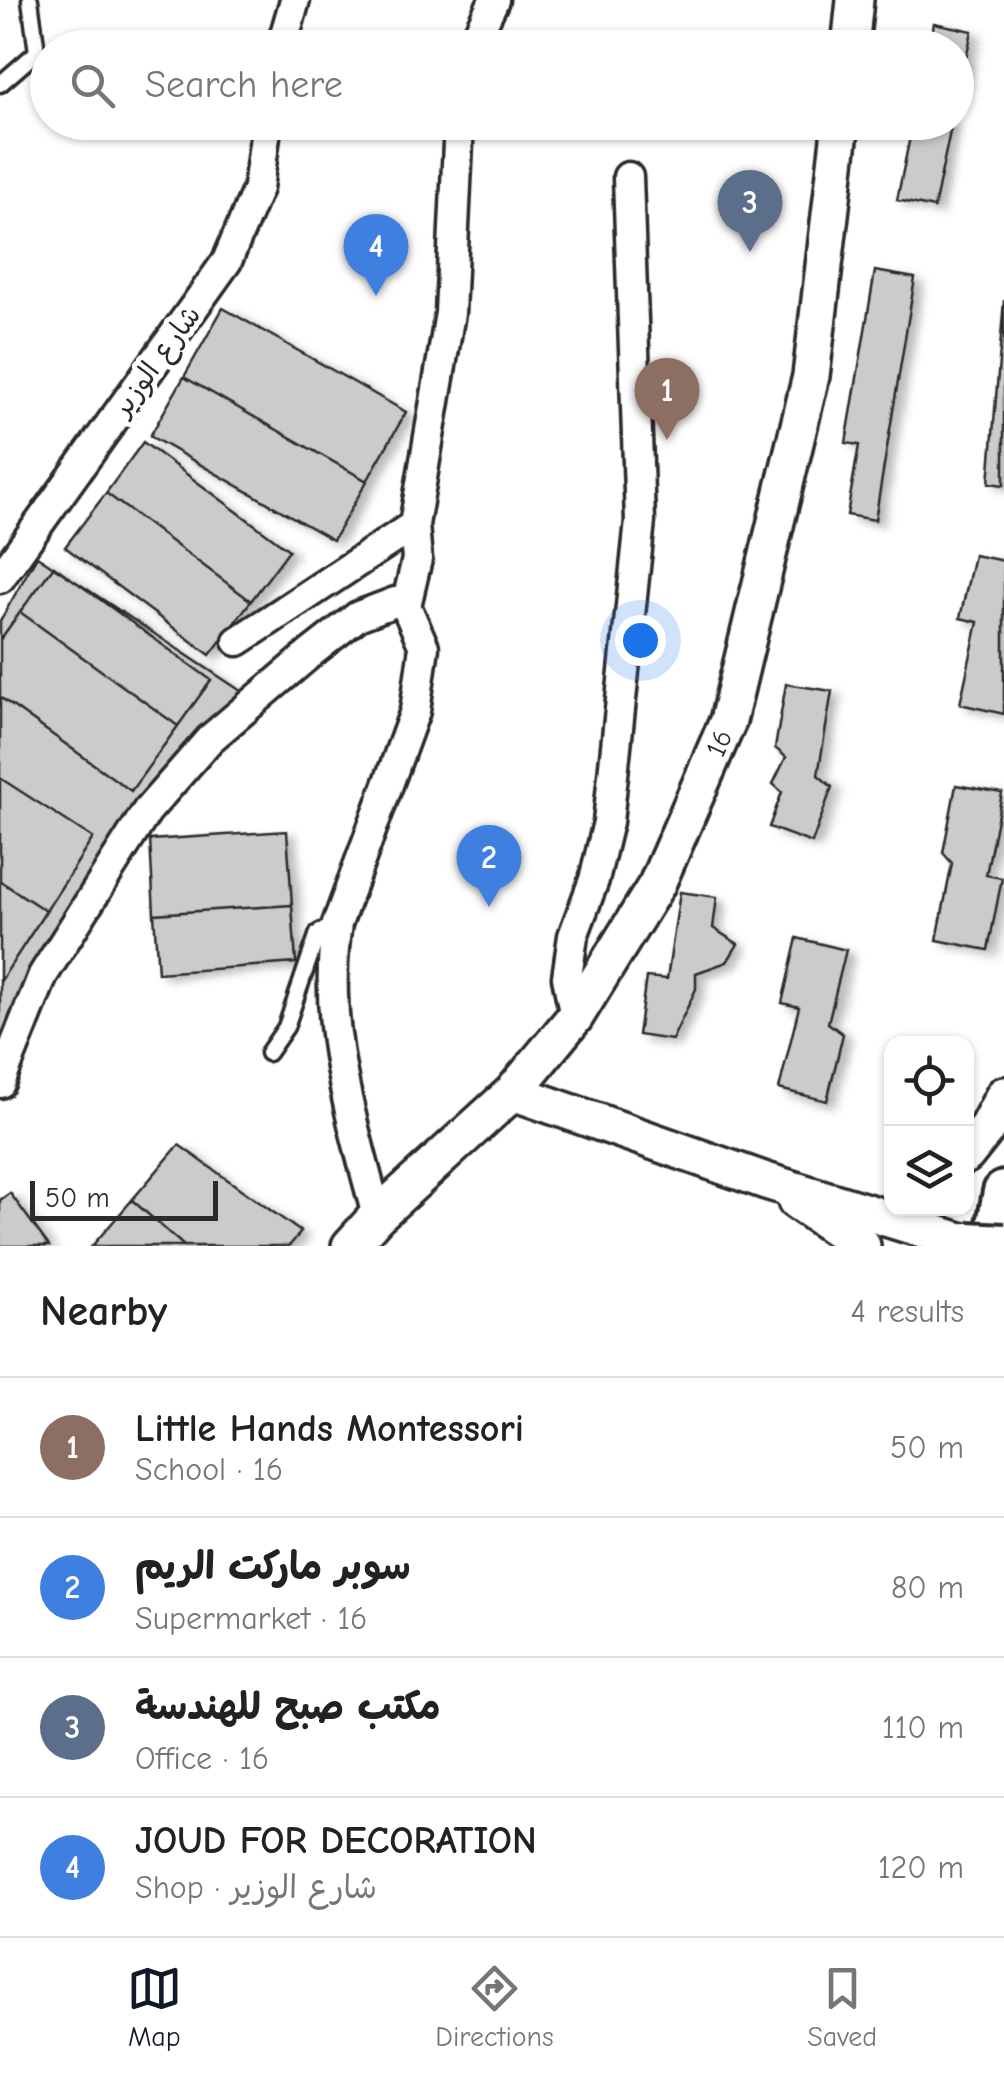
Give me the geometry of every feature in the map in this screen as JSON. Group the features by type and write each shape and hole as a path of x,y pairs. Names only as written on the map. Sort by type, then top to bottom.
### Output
{"main road":[{"path":"982,1245 1004,1192"}],"street":[{"path":"286,30 295,0"},
{"path":"480,30 494,0"},
{"path":"852,30 856,0"},
{"name":"شارع الوزير","path":"0,578 227,261 258,188 265,140"},
{"path":"377,1216 338,1065 331,958 337,924 415,711 424,647 406,606 417,559 414,524 450,313 458,140"},
{"name":"16","path":"350,1246 377,1216 513,1092 574,1017 657,884 728,722 810,376 839,140"},
{"path":"574,1017 567,977 572,936 594,880 608,822 640,521 628,177"},
{"path":"238,642 414,524"},
{"path":"0,1082 43,975 147,811 210,739 312,652 358,616 396,602 406,606"},
{"path":"513,1092 766,1181 982,1245"},
{"path":"974,1145 1004,1095"},
{"path":"766,1181 862,1246"},
{"path":"835,1200 884,1191"}],"lane":[{"path":"30,0 34,30"},
{"path":"0,84 30,58"},
{"path":"268,1053 286,1027 318,934 337,924"}],"building":[{"path":"934,23 967,30 933,30"},
{"path":"909,140 948,140 934,208 897,200"},
{"path":"875,271 915,278 875,520 847,515 859,445 846,443"},
{"path":"1004,300 1004,485 989,483"},
{"path":"223,308 406,412 367,481 184,377"},
{"path":"184,377 367,481 333,540 150,436"},
{"path":"143,442 289,550 251,601 106,493"},
{"path":"106,493 251,601 210,655 65,547"},
{"path":"974,555 1004,561 1004,714 960,704 978,622 960,618"},
{"path":"37,556 244,693 136,809 0,1051 0,621"},
{"path":"54,566 211,680 178,726 20,612"},
{"path":"20,612 178,726 131,791 0,697 0,640"},
{"path":"786,684 832,691 818,775 832,787 812,843 769,827 782,792 773,784 786,757 775,748"},
{"path":"0,778 93,838 46,911 0,881"},
{"path":"956,785 1002,793 986,875 1002,878 988,950 937,940 952,863 943,853"},
{"path":"287,831 292,905 154,914 150,840"},
{"path":"0,881 46,911 0,982"},
{"path":"680,892 717,897 713,928 738,944 727,962 696,973 696,989 672,1040 638,1035 646,977 667,979"},
{"path":"292,905 296,963 158,973 154,914"},
{"path":"797,938 846,950 828,1023 843,1034 827,1101 779,1089 799,1007 782,1003"},
{"path":"179,1145 301,1232 289,1246 184,1246 132,1200"},
{"path":"10,1193 49,1246 0,1246 0,1200"},
{"path":"132,1200 184,1246 92,1246"}],"place":[{"name":"مكتب صبح للهندسة","path":"750,252"},
{"name":"JOUD FOR DECORATION","path":"376,296"},
{"name":"Little Hands Montessori","path":"667,440"},
{"name":"سوبر ماركت الريم","path":"489,907"}]}
